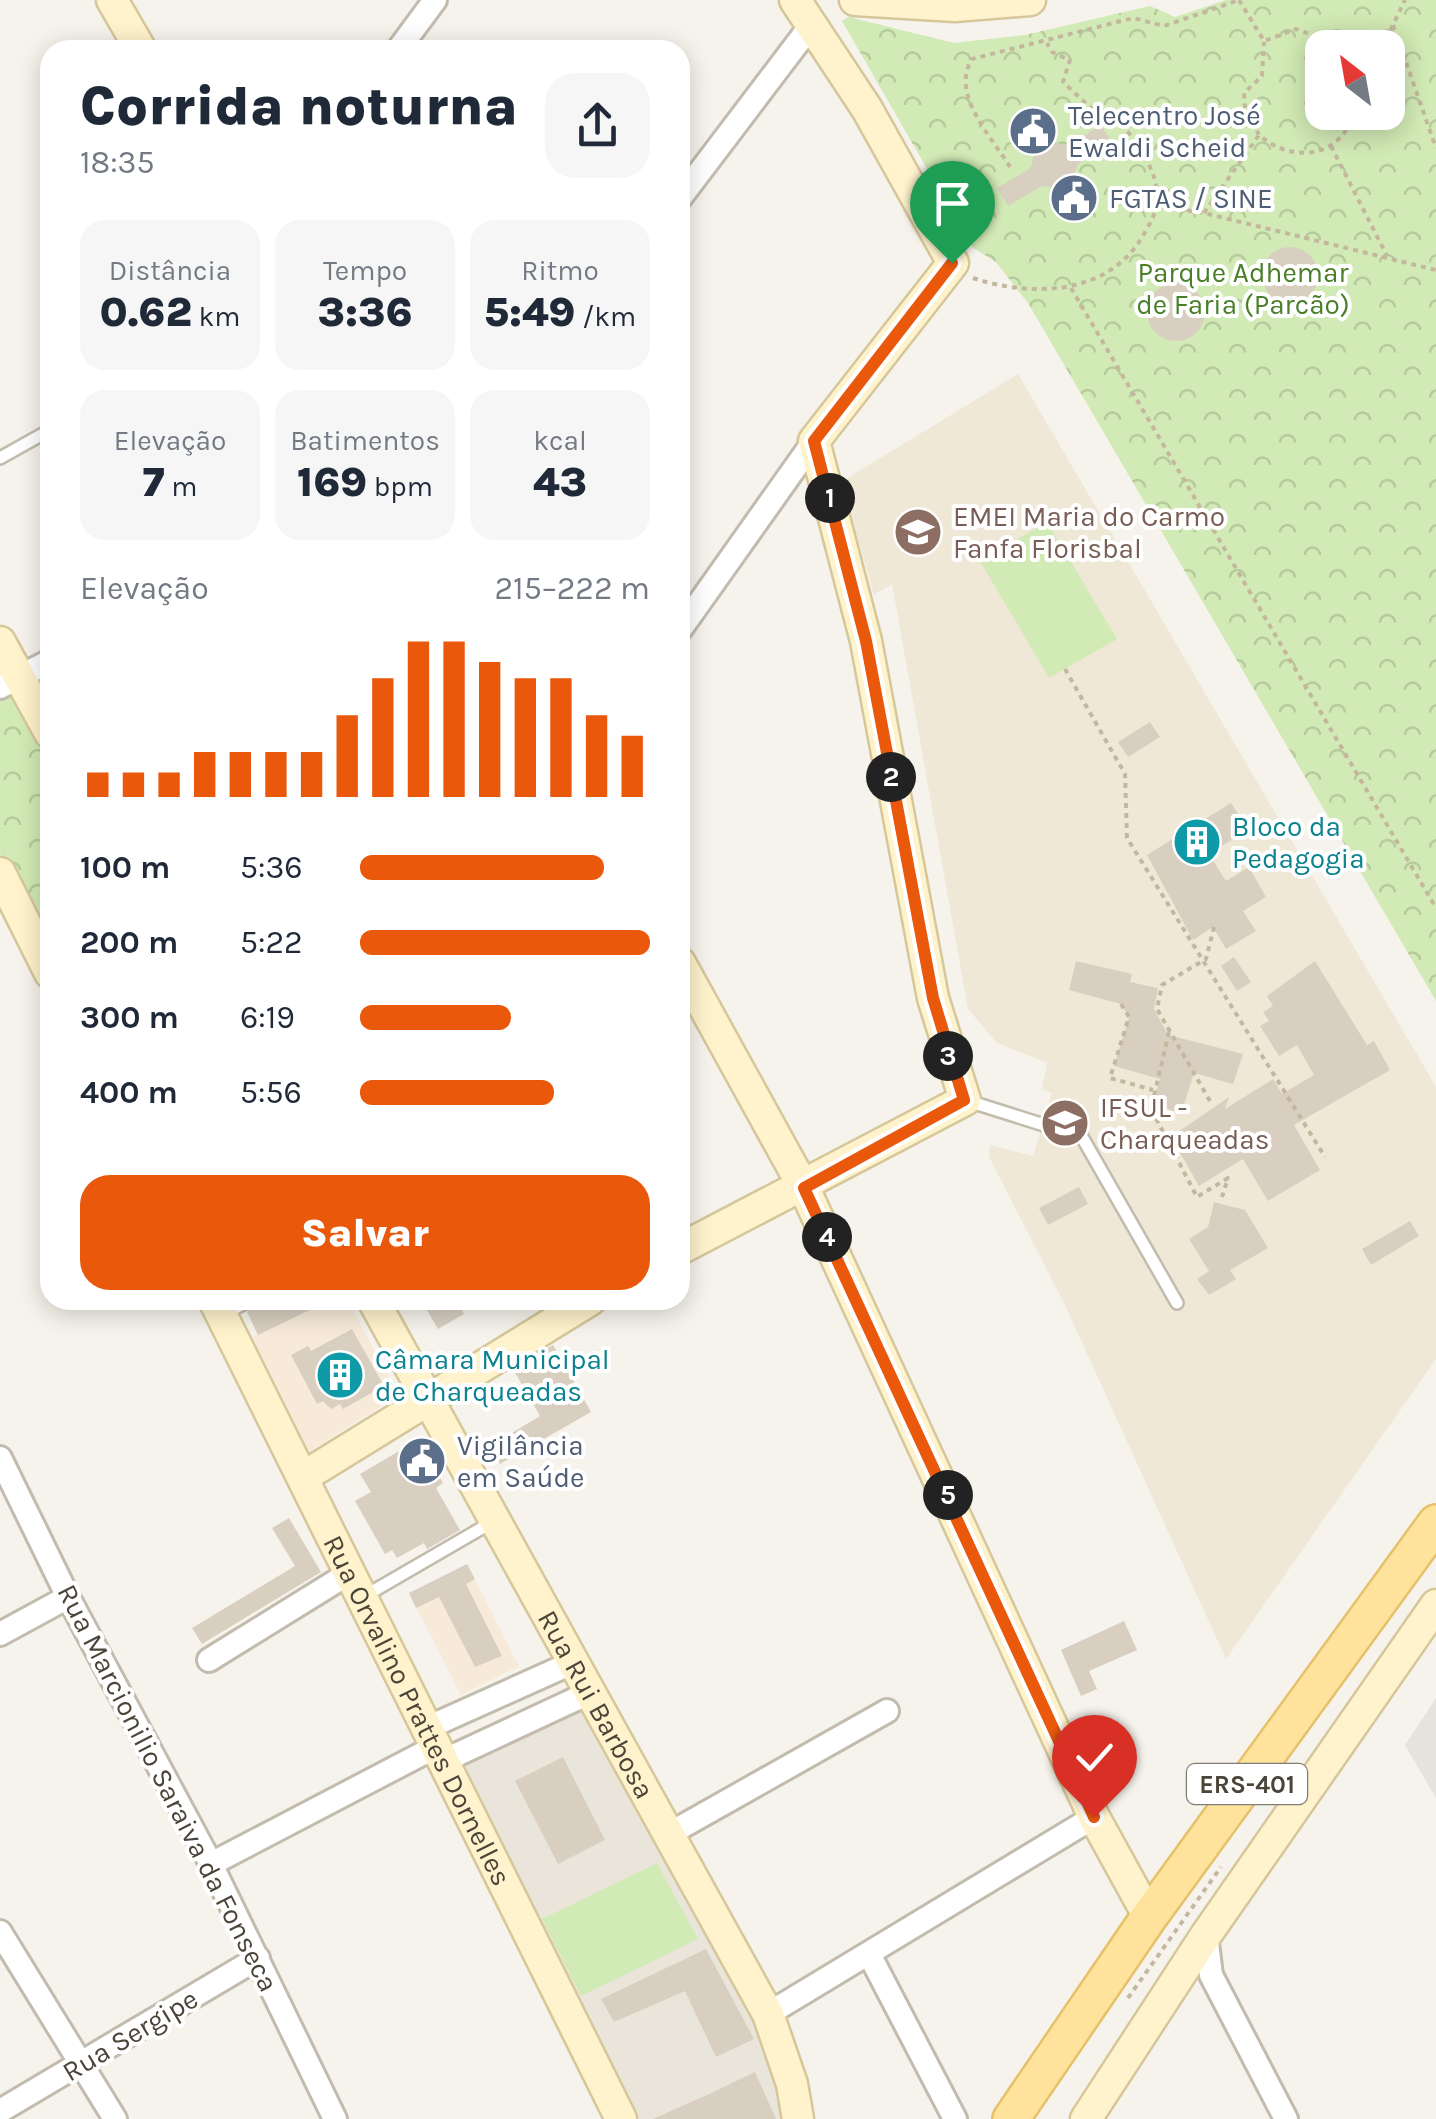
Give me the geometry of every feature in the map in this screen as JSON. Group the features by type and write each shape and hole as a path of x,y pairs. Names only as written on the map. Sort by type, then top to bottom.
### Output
{"main road":[{"name":"ERS-401","path":"1011,2119 1150,1917 1436,1523"}],"street":[{"path":"112,0 135,40"},
{"path":"405,40 435,0"},
{"path":"810,8 858,1 1030,0"},
{"path":"690,183 810,8"},
{"path":"690,616 814,441 957,268 810,8"},
{"path":"690,1244 804,1188 964,1100 933,998 866,641 814,441"},
{"path":"0,642 10,682 40,721"},
{"path":"10,682 40,666"},
{"path":"0,872 40,953"},
{"path":"690,981 804,1188 1094,1817 1150,1917"},
{"name":"Rua Orvalino Prattes Dornelles","path":"219,1310 621,2119"},
{"name":"Rua Rui Barbosa","path":"378,1310 768,2014 785,2058 798,2119"},
{"path":"302,1476 574,1310"},
{"name":"Rua Marcionilio Saraiva da Fonseca","path":"1,1462 68,1597 211,1864 335,2119"},
{"path":"208,1660 357,1584"},
{"path":"0,1634 68,1597"},
{"path":"1086,2119 1206,1935 1436,1605"},
{"path":"211,1864 436,1745 574,1662"},
{"path":"436,1745 591,1692"},
{"path":"669,1834 887,1710"},
{"path":"768,2014 1094,1817"},
{"path":"0,1932 115,2119"},
{"path":"1206,1935 1211,1975 1286,2119"},
{"path":"869,1954 954,2119"},
{"name":"Rua Sergipe","path":"0,2110 258,1958"}],"lane":[{"path":"0,458 40,436"},
{"path":"964,1100 1082,1137 1177,1303"},
{"path":"357,1584 494,1522"}],"path":[{"path":"1010,167 964,92 963,78 972,59 1047,43 1133,18 1164,26 1239,0 1264,41 1262,76 1244,93 1245,108 1259,135 1292,152 1314,154 1331,146 1348,130"},
{"path":"1391,30 1405,0"},
{"path":"1393,25 1436,148"},
{"path":"1264,41 1296,28 1305,31"},
{"path":"957,268 976,280 1025,288 1072,288 1092,282 1126,259 1158,206 1153,174 1140,147 1114,111 1092,109 1063,82 1070,60 1052,52 1047,43"},
{"path":"1204,213 1259,135"},
{"path":"1331,146 1387,256"},
{"path":"1158,206 1204,213 1436,270"},
{"path":"1072,288 1436,908"},
{"path":"1064,669 1126,774 1127,838 1198,957 1206,958"},
{"path":"1210,1102 1158,1009 1162,985 1206,958 1214,927"},
{"path":"1206,958 1325,1157"},
{"path":"1121,1004 1129,1017 1110,1078 1152,1090"},
{"path":"1169,1032 1150,1109 1197,1196 1228,1178 1222,1197"}],"shaded area":[{"path":"1018,374 1436,1087 1436,1359 1226,1659 1064,1303 989,1157 990,1145 1033,1156 1052,1093 1042,1089 1047,1063 997,1043 968,1009 892,584 874,595 841,482"},
{"name":"Câmara Municipal de Charqueadas","path":"246,1310 352,1310 399,1395 308,1452 251,1338 258,1334"},
{"path":"467,1564 519,1666 461,1695 409,1593"},
{"path":"1436,1698 1436,1798 1405,1745"},
{"path":"584,1706 763,2037 775,2064 785,2119 629,2119 456,1767"}],"green space":[{"name":"Parque Adhemar de Faria (Parcão)","path":"1226,0 1436,0 1436,1001 1028,303 996,262 972,247 842,21 849,17 954,43 1025,35 1150,6 1175,17"},
{"path":"1047,522 1117,639 1049,678 980,561"},
{"path":"14,693 40,738 40,933 0,853 0,699"},
{"path":"657,1863 698,1939 581,1996 542,1919"}],"building":[{"path":"1031,108 1052,141 1067,146 1101,125 1112,143 1078,164 1073,177 1094,210 1076,221 1056,188 1042,186 1008,206 997,188 1031,168 1034,152 1013,119"},
{"path":"1290,247 1310,255 1318,275 1310,295 1290,303 1270,295 1262,275 1270,255"},
{"path":"1176,283 1196,292 1205,312 1196,332 1176,341 1156,332 1147,312 1156,292"},
{"path":"1150,722 1160,737 1128,757 1118,742"},
{"path":"1231,803 1248,830 1209,854 1226,881 1249,867 1266,897 1243,911 1256,931 1226,949 1213,927 1193,940 1147,855"},
{"path":"1234,957 1251,982 1237,991 1221,966"},
{"path":"1076,961 1132,974 1130,982 1158,988 1154,1009 1168,1035 1243,1054 1233,1084 1194,1073 1181,1114 1153,1103 1160,1079 1114,1066 1129,1017 1121,1004 1069,990"},
{"path":"1315,961 1367,1045 1374,1041 1390,1070 1294,1125 1320,1170 1268,1201 1243,1159 1199,1186 1171,1137 1229,1097 1225,1109 1273,1079 1282,1094 1314,1075 1297,1045 1279,1056 1260,1026 1269,1021 1263,1012 1273,1006 1267,996"},
{"path":"1079,1187 1088,1204 1048,1225 1039,1208"},
{"path":"1214,1202 1245,1210 1268,1248 1230,1270 1236,1279 1209,1295 1197,1279 1209,1271 1189,1239 1208,1227"},
{"path":"1410,1221 1419,1236 1371,1265 1362,1249"},
{"path":"249,1310 309,1310 258,1335"},
{"path":"427,1310 462,1310 464,1314 438,1329"},
{"name":"Câmara Municipal de Charqueadas","path":"352,1329 384,1386 343,1409 340,1404 331,1409 323,1401 317,1404 291,1355 308,1346 311,1351"},
{"path":"553,1345 591,1412 500,1464 490,1446 540,1416 513,1369"},
{"path":"411,1444 417,1453 424,1450 443,1483 436,1488 460,1530 427,1549 424,1543 397,1558 392,1550 385,1554 355,1501 371,1492 360,1474"},
{"path":"289,1518 321,1572 202,1644 192,1628 295,1566 272,1528"},
{"path":"467,1564 475,1579 466,1584 502,1656 475,1667 439,1597 416,1608 409,1593"},
{"path":"1124,1621 1137,1650 1089,1671 1097,1689 1081,1696 1061,1650"},
{"path":"563,1757 605,1840 558,1864 515,1781"},
{"path":"706,1949 754,2039 716,2057 685,1991 614,2022 601,1999"},
{"path":"755,2072 776,2119 653,2119 707,2095"}],"place":[{"name":"Telecentro José Ewaldi Scheid","path":"1033,131"},
{"name":"FGTAS / SINE","path":"1074,198"},
{"name":"EMEI Maria do Carmo Fanfa Florisbal","path":"918,532"},
{"name":"Bloco da Pedagogia","path":"1197,842"},
{"name":"IFSUL - Charqueadas","path":"1065,1123"},
{"name":"Câmara Municipal de Charqueadas","path":"340,1375"},
{"name":"Vigilância em Saúde","path":"422,1461"}],"route":[{"path":"952,263 814,441 866,641 933,998 945,1048 964,1100 804,1188 1094,1817"}]}
